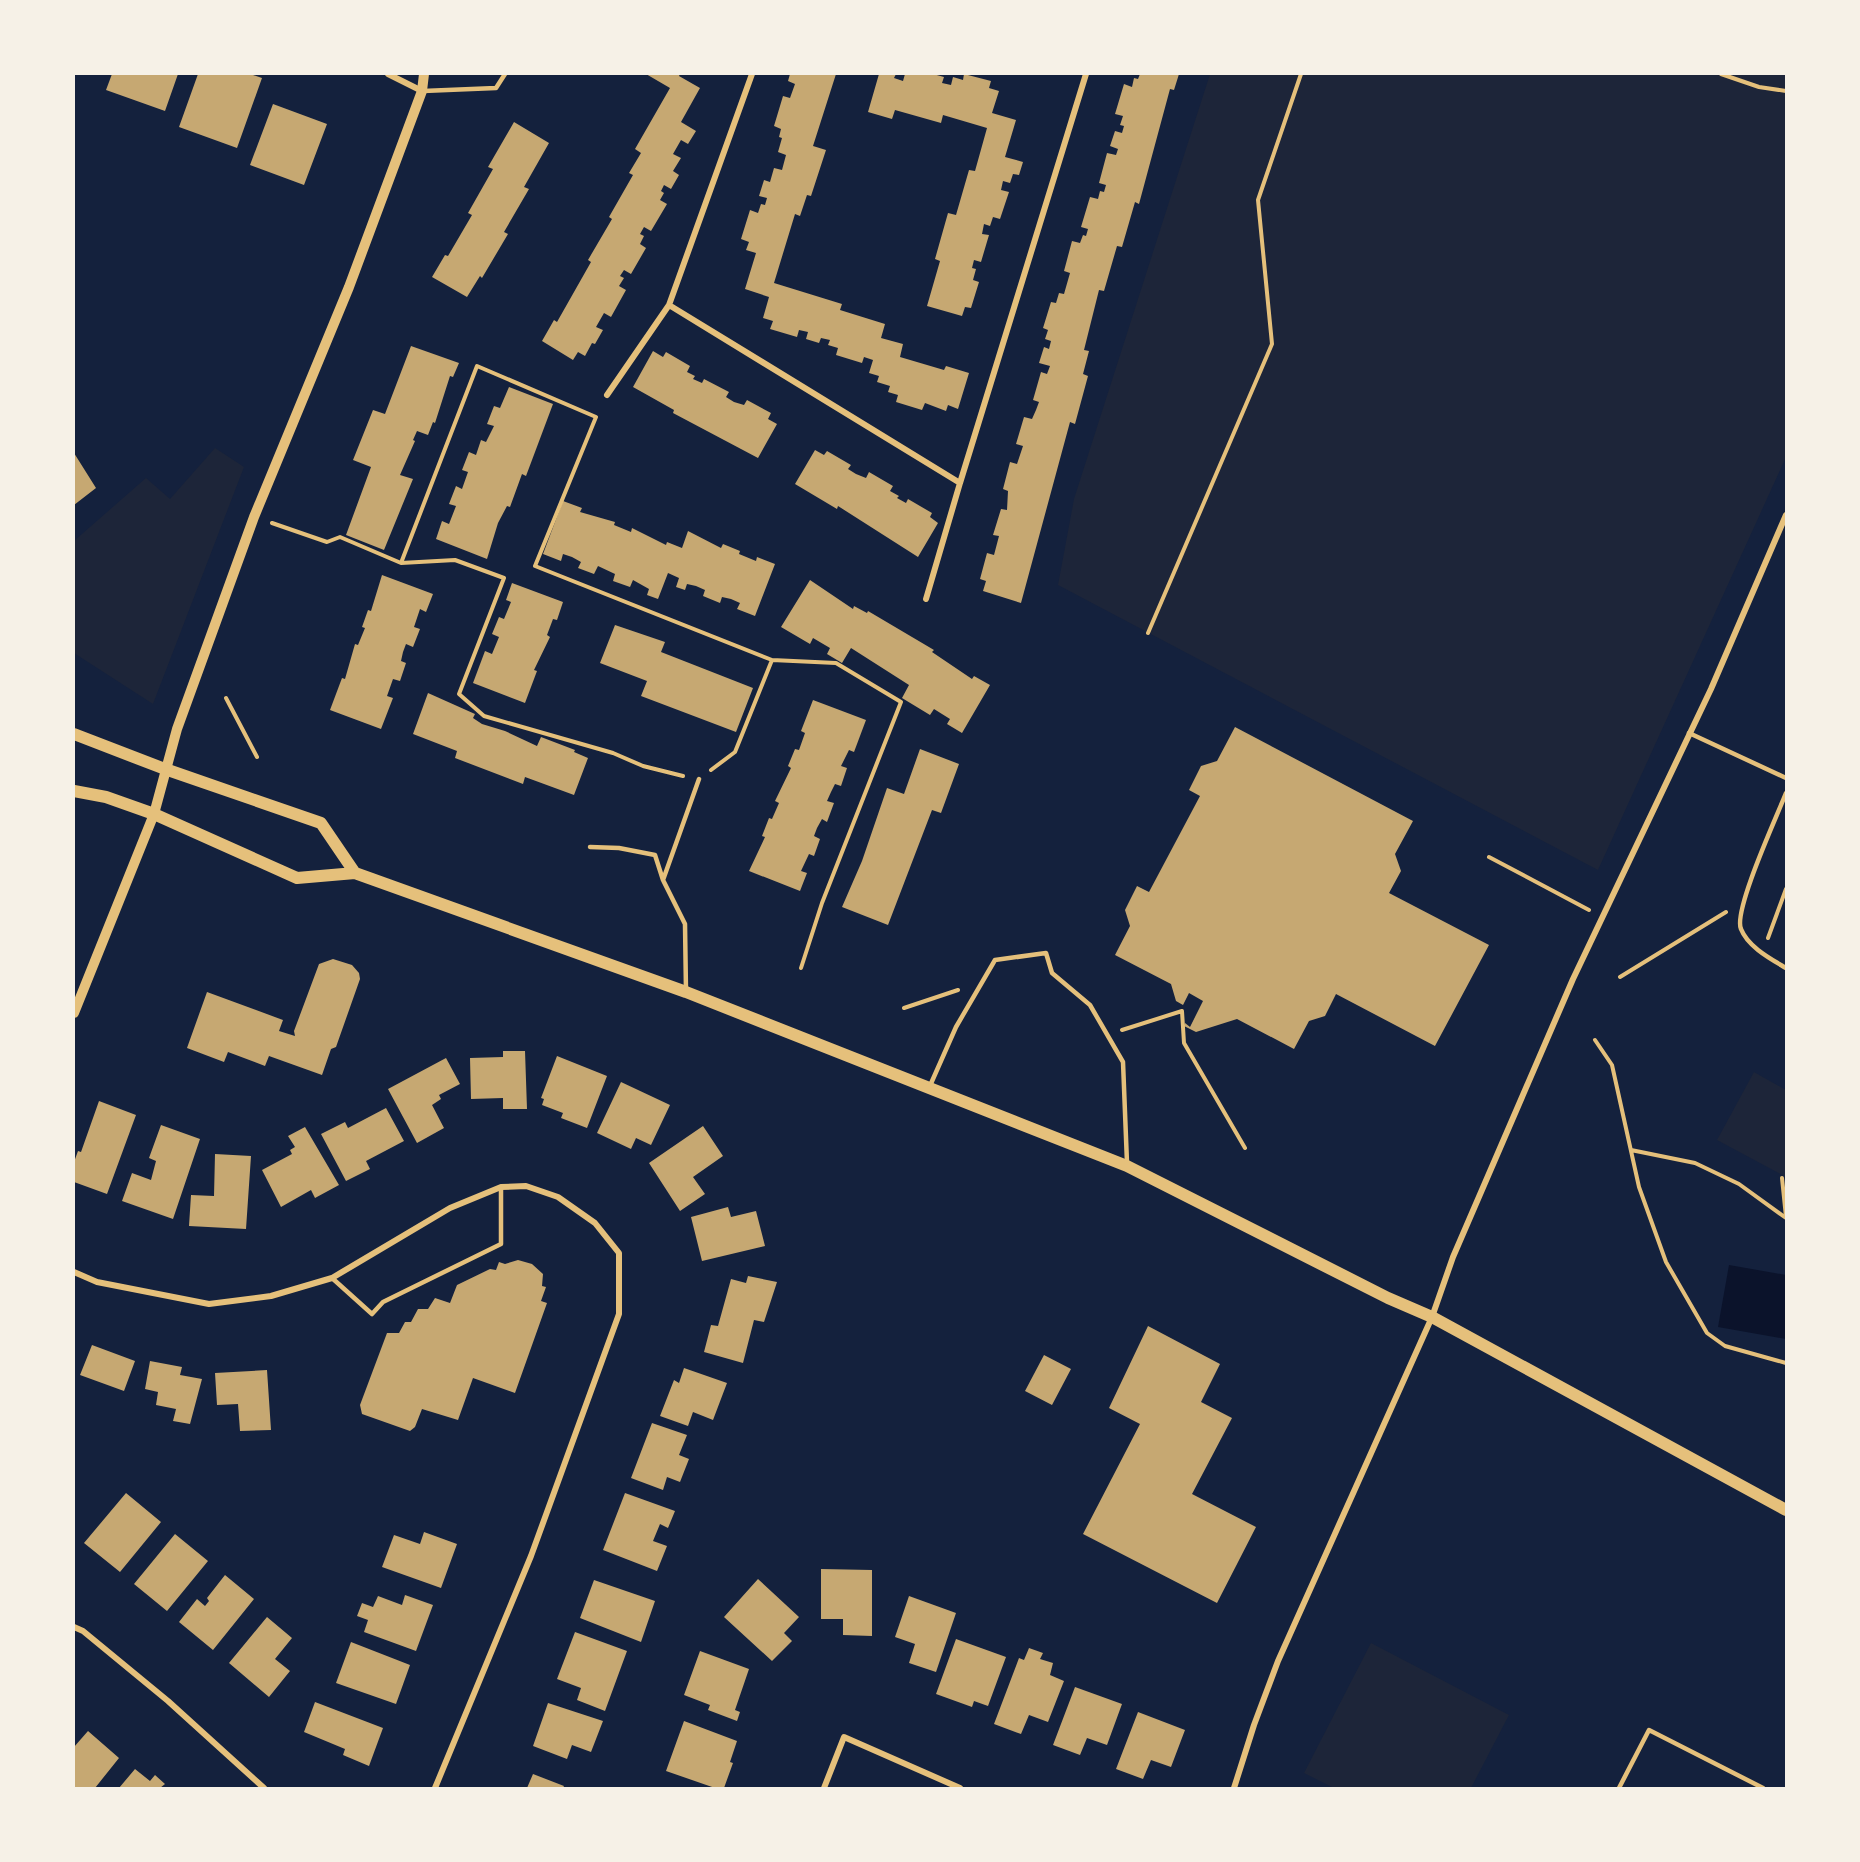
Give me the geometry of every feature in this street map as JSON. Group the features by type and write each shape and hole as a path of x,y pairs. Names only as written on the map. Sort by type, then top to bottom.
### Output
{"main road":[{"path":"74,734 165,769 321,823 355,873"},
{"path":"74,791 106,798 154,814 297,878 355,873 686,992 1127,1166 1388,1298 1432,1317 1786,1510"}],"street":[{"path":"388,74 422,91"},
{"path":"74,1013 154,814 177,729 254,517 349,287 422,91 424,74"},
{"path":"607,395 669,305 752,74"},
{"path":"926,598 1086,74"},
{"path":"669,305 960,483"},
{"path":"1234,1788 1278,1661 1432,1317 1453,1257 1602,918 1689,733 1786,515"},
{"path":"74,1272 97,1282 208,1304 271,1296 332,1278 450,1209 501,1187 526,1186 558,1197 595,1223 619,1253 619,1314 531,1556 435,1788"},
{"path":"74,1627 83,1631 168,1701 264,1788"},
{"path":"824,1788 844,1737 960,1788"}],"lane":[{"path":"422,91 496,88 505,74"},
{"path":"1689,733 1786,778"},
{"path":"663,880 699,779"},
{"path":"1786,794 1744,901 1739,927 1744,937 1762,953 1786,968"},
{"path":"590,847 619,848 654,855 663,880 686,924 686,992"},
{"path":"929,1088 956,1027 995,960 1046,953 1052,973 1090,1005 1123,1062 1127,1166"},
{"path":"332,1278 372,1314 383,1302 501,1244 501,1187"},
{"path":"1619,1788 1649,1730 1763,1788"}],"path":[{"path":"1148,633 1272,345 1258,200 1301,74"},
{"path":"1721,74 1759,87 1786,91"},
{"path":"401,563 477,366 596,417 535,566 772,660 836,663 902,702 822,903 801,968"},
{"path":"254,517 327,542 340,537 401,563 455,560 504,578 459,694 484,716 613,753 643,766 699,779 735,752 772,660"},
{"path":"226,698 257,757"},
{"path":"1489,857 1580,904 1602,918"},
{"path":"1762,953 1786,889"},
{"path":"1620,977 1744,901"},
{"path":"904,1008 980,983"},
{"path":"1107,1035 1182,1011 1184,1042 1245,1148"},
{"path":"1595,1040 1612,1065 1639,1187 1666,1262 1707,1333 1725,1346 1786,1363"},
{"path":"1631,1150 1695,1163 1739,1184 1786,1218"},
{"path":"1782,1178 1786,1218"}],"shaded area":[{"path":"1210,74 1786,74 1786,457 1598,870 1058,585 1074,499"},
{"path":"215,448 244,467 153,704 74,653 74,541 146,478 170,499"},
{"path":"1754,1072 1786,1090 1786,1177 1717,1140"},
{"path":"1729,1265 1786,1275 1786,1339 1718,1327"},
{"path":"1371,1643 1509,1715 1471,1788 1334,1788 1304,1773"}],"building":[{"path":"112,74 178,74 165,111 106,90"},
{"path":"198,74 250,74 262,78 237,148 179,127"},
{"path":"646,74 680,74 679,76 700,88 681,122 696,131 688,144 681,140 673,154 681,158 673,171 679,175 671,189 664,185 661,191 664,193 660,200 667,204 651,231 644,227 640,234 644,236 640,244 646,248 631,274 624,270 620,276 624,278 619,286 626,290 611,317 604,313 596,327 603,330 595,344 592,343 585,356 578,352 573,360 542,341 554,320 557,322 591,262 588,260 612,219 609,217 633,175 629,173 641,153 635,149 670,88"},
{"path":"790,74 836,74 813,146 826,150 811,196 807,195 800,216 795,214 774,283 842,304 840,310 885,324 881,338 903,344 900,357 944,370 946,366 969,373 958,409 948,405 946,411 925,403 922,410 896,402 898,395 888,392 890,386 877,382 879,376 869,373 873,360 864,357 862,363 836,355 838,348 828,345 830,340 821,338 819,343 806,339 808,332 799,330 797,337 770,329 773,321 763,318 769,297 745,289 756,253 746,250 749,242 741,239 750,210 758,213 761,204 765,205 767,198 759,196 764,180 770,182 774,168 782,170 786,155 778,152 782,138 779,137 781,129 774,126 783,96 790,98 795,84 788,81"},
{"path":"879,74 896,74 894,78 903,81 905,74 933,74 944,77 942,83 951,85 953,77 963,80 964,74 991,81 989,88 999,91 992,113 1016,120 1005,157 1023,162 1019,175 1013,174 1010,183 1003,181 1001,190 1009,192 1000,219 993,217 990,226 984,224 982,234 989,235 981,262 974,260 972,268 976,269 973,280 979,282 971,308 965,307 962,316 927,306 940,261 935,259 948,213 956,215 969,170 975,171 987,128 943,115 941,123 895,110 892,119 868,112"},
{"path":"1140,74 1179,74 1174,90 1170,89 1139,204 1135,202 1122,247 1117,246 1104,291 1099,290 1084,350 1089,351 1083,374 1088,376 1075,424 1070,422 1021,603 983,591 986,581 980,579 987,553 994,555 999,536 993,535 1001,509 1007,510 1008,491 1003,489 1010,462 1017,464 1023,446 1016,444 1024,417 1032,419 1039,402 1033,400 1041,372 1047,374 1050,366 1039,363 1044,347 1049,349 1051,341 1045,339 1048,330 1043,328 1051,302 1056,303 1059,293 1064,294 1070,273 1064,271 1072,241 1080,243 1083,235 1086,236 1088,229 1081,227 1090,197 1098,199 1100,191 1104,192 1106,185 1099,183 1107,153 1116,155 1118,149 1110,146 1115,131 1122,133 1124,126 1120,125 1123,116 1115,114 1124,84 1132,87 1134,78 1138,79"},
{"path":"273,104 327,124 304,185 250,165"},
{"path":"514,122 549,143 524,187 529,189 504,232 508,234 482,278 480,276 467,297 432,277 445,255 448,256 472,215 468,213 493,169 488,167"},
{"path":"411,346 459,363 453,377 450,376 435,423 433,422 428,435 417,431 413,440 415,441 400,475 413,479 384,550 346,535 371,467 353,460 373,410 385,414"},
{"path":"653,351 663,357 666,352 690,366 687,372 695,376 693,379 702,383 704,379 729,392 726,397 734,402 744,405 747,400 771,413 768,419 777,424 758,458 673,413 674,410 633,387"},
{"path":"509,387 553,404 526,476 522,474 510,507 507,506 498,523 487,559 436,539 442,521 449,524 456,506 449,504 456,486 462,489 468,472 462,470 469,452 476,455 481,440 486,442 494,426 487,424 494,406 500,408"},
{"path":"815,450 824,455 827,451 851,465 848,469 856,474 866,478 869,472 893,486 890,491 899,496 897,498 906,503 908,499 932,513 930,517 938,523 918,557 838,506 837,509 795,484"},
{"path":"74,453 96,488 74,505"},
{"path":"563,501 582,508 580,512 615,522 614,525 631,532 632,528 666,545 667,542 682,548 688,531 721,548 723,544 756,561 757,557 775,564 755,616 737,609 740,603 731,599 722,597 720,603 703,596 705,590 696,586 687,584 685,590 676,587 679,578 668,573 658,599 647,595 649,589 633,580 630,587 613,581 615,574 598,566 594,574 578,568 581,562 572,557 563,554 561,561 543,554"},
{"path":"382,575 433,594 426,612 420,609 414,627 420,629 413,647 406,644 401,661 406,663 400,681 393,679 387,696 393,698 381,729 330,710 342,678 345,679 355,644 358,645 365,628 362,627 368,610 371,611"},
{"path":"810,580 853,609 854,606 867,613 868,611 934,650 932,652 972,679 974,676 990,685 962,733 947,724 950,719 934,709 930,715 902,698 909,685 851,648 842,663 827,654 830,648 813,638 810,644 781,627"},
{"path":"512,583 563,602 557,620 553,619 547,635 550,637 534,670 537,671 525,703 473,683 485,651 492,654 499,637 492,634 499,617 504,619 511,602 506,600"},
{"path":"615,625 665,642 661,652 753,688 736,732 641,696 647,681 600,663"},
{"path":"428,693 475,714 473,718 482,724 505,731 537,746 541,737 575,750 574,752 588,758 574,795 525,777 523,784 455,758 457,751 413,734"},
{"path":"813,700 866,720 854,752 849,750 841,766 847,768 841,786 835,784 827,801 834,803 827,822 822,819 817,828 814,836 820,839 814,856 809,854 801,871 807,873 800,891 749,871 765,837 762,836 769,818 772,819 779,803 775,801 791,768 788,766 795,749 799,750 805,733 801,731"},
{"path":"1235,727 1413,821 1395,854 1401,871 1389,893 1489,945 1435,1046 1336,994 1325,1016 1309,1021 1294,1049 1237,1019 1196,1032 1184,1026 1185,1023 1190,1027 1203,1001 1189,993 1183,1005 1176,1001 1171,984 1115,955 1130,926 1125,910 1137,886 1149,892 1200,796 1189,790 1201,766 1217,761"},
{"path":"920,749 959,764 941,813 932,810 888,925 842,907 862,861 887,788 904,794"},
{"path":"333,959 352,965 359,973 360,979 336,1047 331,1049 322,1075 269,1056 265,1066 228,1052 224,1062 187,1048 207,992 283,1020 279,1031 295,1036 294,1031 319,964"},
{"path":"503,1051 525,1051 527,1109 503,1109 503,1098 471,1099 470,1058 503,1057"},
{"path":"557,1056 607,1076 587,1128 561,1118 563,1113 542,1105 544,1099 541,1098"},
{"path":"446,1058 460,1084 439,1095 441,1099 432,1105 444,1128 417,1143 388,1089"},
{"path":"621,1082 670,1105 651,1145 636,1138 631,1149 597,1133"},
{"path":"99,1101 136,1115 107,1194 74,1182 74,1162 78,1151 81,1152"},
{"path":"386,1108 404,1141 366,1161 370,1169 346,1181 321,1134 345,1122 348,1128"},
{"path":"161,1125 200,1139 173,1219 122,1201 132,1173 151,1180 156,1161 149,1158"},
{"path":"703,1126 723,1156 693,1177 705,1194 680,1211 649,1163"},
{"path":"305,1127 339,1185 315,1198 311,1190 281,1207 262,1170 292,1154 290,1150 295,1147 288,1136"},
{"path":"215,1154 251,1156 246,1229 189,1226 191,1195 214,1196"},
{"path":"728,1207 731,1217 756,1211 765,1246 702,1261 691,1217"},
{"path":"518,1260 532,1264 543,1274 542,1286 546,1287 541,1301 547,1303 515,1393 473,1378 458,1420 422,1409 415,1427 410,1431 362,1414 360,1405 387,1333 399,1333 405,1322 411,1322 418,1309 428,1309 435,1298 450,1303 457,1285 490,1269 496,1270 499,1262 505,1264"},
{"path":"748,1276 777,1282 764,1322 754,1320 743,1363 704,1352 711,1325 718,1326 731,1279 746,1283"},
{"path":"1148,1326 1220,1364 1201,1402 1232,1418 1192,1494 1256,1527 1217,1603 1083,1534 1140,1424 1109,1408"},
{"path":"92,1345 135,1361 124,1391 80,1375"},
{"path":"1044,1355 1071,1369 1052,1405 1025,1391"},
{"path":"150,1361 182,1367 180,1375 202,1379 190,1424 173,1421 176,1409 156,1405 158,1392 145,1389"},
{"path":"684,1368 727,1383 713,1420 693,1412 688,1426 660,1416 674,1380 679,1383"},
{"path":"267,1370 271,1430 240,1431 238,1404 217,1405 215,1373"},
{"path":"652,1423 687,1435 679,1455 689,1459 680,1482 667,1477 663,1490 631,1478"},
{"path":"126,1493 161,1522 120,1572 84,1543"},
{"path":"625,1493 675,1511 668,1528 660,1524 653,1541 667,1546 657,1571 603,1550"},
{"path":"424,1532 457,1544 441,1588 382,1567 394,1535 420,1544"},
{"path":"175,1534 208,1561 167,1611 134,1584"},
{"path":"821,1569 872,1570 872,1636 843,1635 843,1619 821,1619"},
{"path":"225,1575 254,1599 213,1650 179,1622 197,1599 205,1606 209,1601 207,1598"},
{"path":"758,1579 799,1617 784,1633 792,1641 772,1661 724,1617"},
{"path":"594,1580 655,1601 641,1642 580,1618"},
{"path":"405,1595 433,1605 416,1651 364,1632 368,1620 357,1616 362,1603 373,1607 378,1596 402,1605"},
{"path":"909,1596 956,1613 936,1672 909,1663 915,1644 895,1637"},
{"path":"267,1617 292,1638 275,1659 290,1671 269,1697 229,1663"},
{"path":"575,1632 627,1651 605,1711 577,1700 581,1688 557,1679"},
{"path":"956,1639 1006,1657 988,1706 974,1701 972,1707 936,1694"},
{"path":"351,1642 410,1665 396,1704 336,1683"},
{"path":"1029,1648 1043,1653 1040,1659 1053,1663 1050,1675 1064,1681 1048,1722 1029,1715 1021,1734 994,1724 1019,1658 1024,1660"},
{"path":"700,1651 749,1669 735,1710 740,1712 737,1721 708,1710 710,1705 684,1695"},
{"path":"1075,1687 1122,1704 1107,1745 1087,1738 1080,1755 1053,1745"},
{"path":"315,1702 383,1728 369,1766 343,1755 345,1749 304,1732"},
{"path":"548,1703 603,1721 591,1752 572,1745 567,1759 533,1746"},
{"path":"1138,1712 1185,1730 1171,1767 1151,1760 1143,1779 1116,1769"},
{"path":"684,1721 737,1741 730,1762 733,1763 724,1788 715,1788 666,1771"},
{"path":"88,1731 119,1758 95,1788 74,1788 74,1747"},
{"path":"135,1769 150,1781 155,1775 165,1784 160,1788 119,1788"},
{"path":"533,1774 564,1786 563,1788 527,1788"}]}
